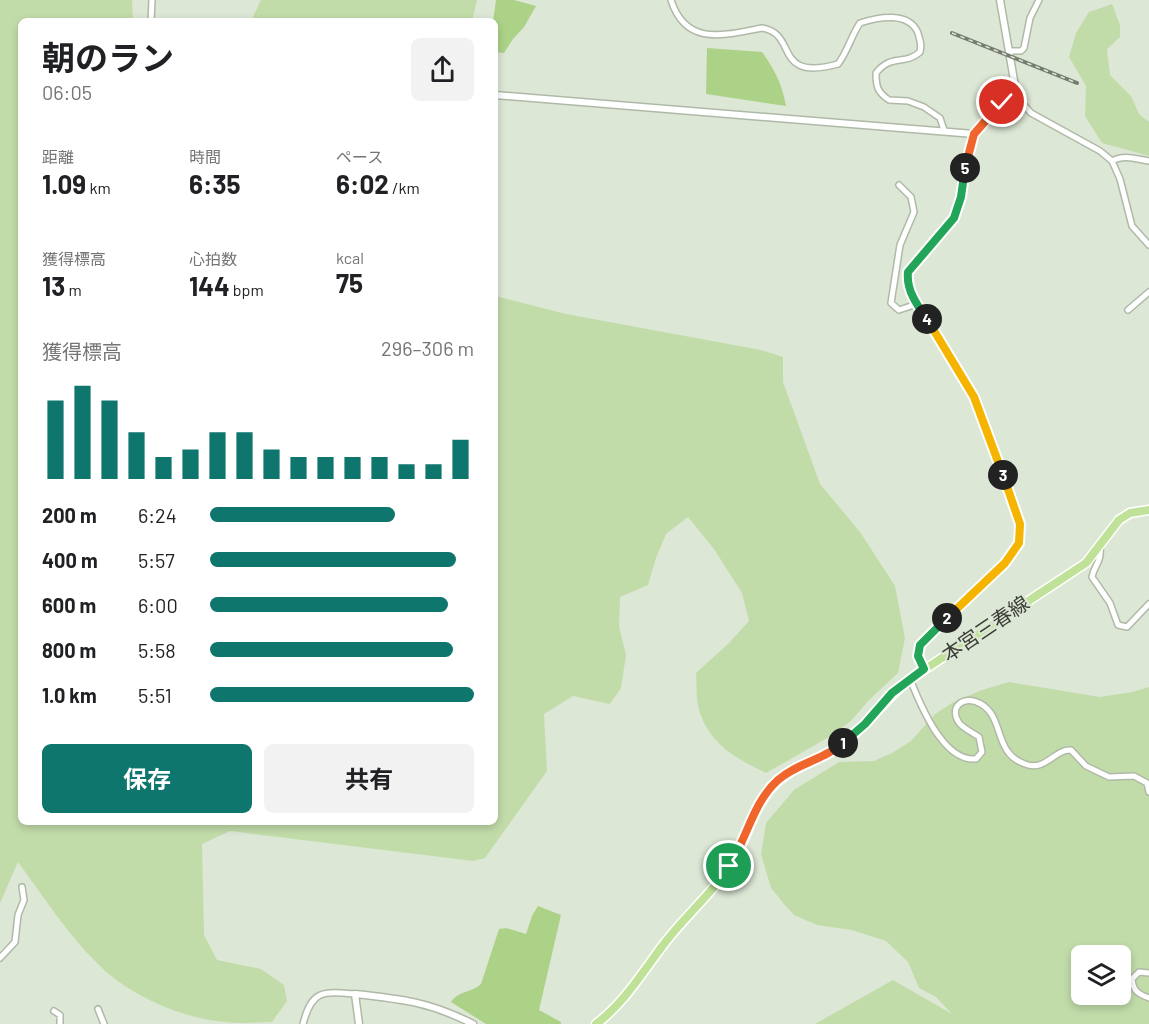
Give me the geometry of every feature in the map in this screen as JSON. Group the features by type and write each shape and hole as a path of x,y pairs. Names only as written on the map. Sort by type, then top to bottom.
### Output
{"main road":[{"name":"本宮三春線","path":"596,1024 618,1002 715,885 736,855 753,817 776,782 794,768 840,747 865,724 892,693 910,678 1045,588 1076,570 1086,562 1119,520 1130,513 1149,510"}],"street":[{"path":"151,18 152,0"},
{"path":"671,0 682,22 697,32 711,36 762,28 770,29 780,37 795,64 816,69 838,64 846,54 854,31 860,23 883,18 898,18 910,22 915,27 922,44 920,52 909,59 896,59 882,65 876,73 876,87 888,100 908,100 924,107 940,118 944,130"},
{"path":"924,669 918,656 920,645 1010,557 1019,543 1020,524 974,397 916,304 907,281 908,272 954,218 961,197 967,157 974,134 1013,93 1015,86 1000,0"},
{"path":"1009,51 1020,51 1024,48 1028,25 1039,0"},
{"path":"1013,93 1031,113 1100,150 1112,161 1120,179 1132,226 1149,244"},
{"path":"498,96 974,134"},
{"path":"1112,161 1126,157 1149,161"},
{"path":"899,185 911,197 914,212 900,245 891,303 898,310 916,304"},
{"path":"1128,310 1149,292"},
{"path":"1100,545 1099,564 1092,577 1110,603 1118,625 1127,627 1149,604"},
{"path":"910,678 936,734 960,757 976,759 982,752 979,737 960,723 956,712 960,702 974,701 990,710 995,719 1000,740 1013,757 1026,765 1034,766 1048,762 1059,752 1071,750 1086,765 1109,777 1134,776 1142,779 1148,783 1149,792"},
{"path":"0,958 15,942 18,915 24,900 22,887"},
{"path":"1149,973 1138,972 1131,979 1135,992 1149,998"},
{"path":"303,1024 309,1004 314,998 328,993 416,1001 450,1012 473,1024"},
{"path":"355,994 359,1024"},
{"path":"98,1009 104,1024"},
{"path":"54,1011 60,1015 60,1024"}],"shaded area":[{"path":"0,0 132,0 133,18 18,18 18,825 498,825 498,297 566,314 761,350 783,357 783,382 820,484 860,532 895,586 905,638 898,673 869,700 851,721 829,737 766,773 733,755 715,740 708,730 697,702 696,673 749,621 742,593 714,549 688,517 666,534 648,585 620,597 619,626 626,655 621,688 610,704 573,696 544,714 547,771 485,858 473,861 230,831 202,844 204,935 217,960 261,969 284,985 287,1001 272,1022 232,1023 192,1016 157,1004 125,986 98,964 76,940 18,862 0,903"},
{"path":"261,0 477,0 473,18 252,18"},
{"path":"496,0 514,0 536,6 524,27 504,53 498,52 498,18 493,18"},
{"path":"1112,4 1120,25 1120,37 1107,49 1110,75 1131,96 1139,114 1149,122 1149,156 1102,143 1085,116 1086,86 1069,57 1076,33 1089,12"},
{"path":"707,48 762,52 777,78 786,106 706,94"},
{"path":"1009,682 1100,697 1149,687 1149,1024 815,1024 893,980 952,1014 936,997 919,988 908,962 886,941 852,930 817,925 794,915 771,888 761,854 766,823 794,790 839,762 874,761 892,753 911,741 935,714 952,703 982,690"},
{"path":"538,906 561,915 539,1010 561,1024 486,1024 451,1002 457,996 481,984 499,929 506,928 526,934"}],"railway":[{"path":"952,33 1077,83"}],"route":[{"path":"729,866 767,792 794,768 840,747 854,736 892,693 924,669 918,656 922,642 1005,563 1019,543 1020,524 1017,513 974,397 916,304 907,281 908,272 954,218 961,197 967,157 974,134 1002,102"}]}
